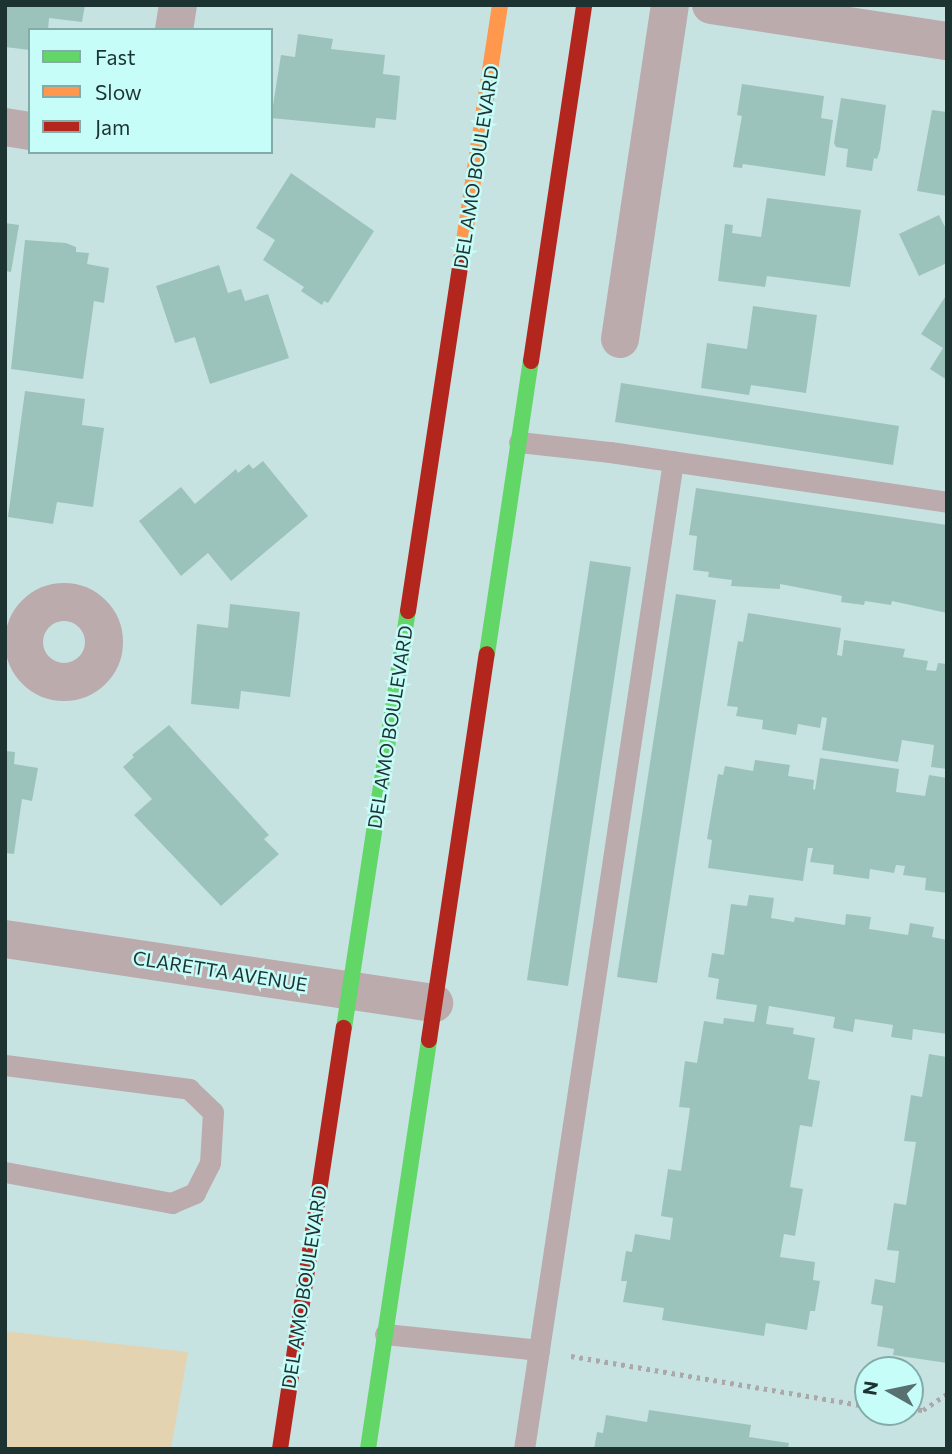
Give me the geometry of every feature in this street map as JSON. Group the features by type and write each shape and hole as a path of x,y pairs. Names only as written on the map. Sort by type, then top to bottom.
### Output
{"main road":[{"name":"DEL AMO BOULEVARD","path":"280,1449 500,5"},
{"path":"368,1449 584,5"}],"street":[{"path":"174,28 178,5"},
{"path":"620,339 670,5"},
{"path":"711,5 947,41"},
{"path":"5,127 28,131"},
{"name":"CLARETTA AVENUE","path":"5,939 434,1003"}],"lane":[{"path":"519,442 673,461 947,502"},
{"path":"524,1449 673,461"},
{"path":"5,1065 189,1089 213,1112 210,1163 195,1193 172,1203 5,1171"},
{"path":"385,1334 539,1350"}],"path":[{"path":"539,1350 854,1404"},
{"path":"924,1409 947,1394"}],"shaded area":[{"path":"5,1333 188,1352 171,1449 5,1449"}],"building":[{"path":"5,5 85,5 82,22 49,18 48,28 28,28 28,50 5,47"},
{"path":"298,34 333,39 331,49 385,55 383,74 400,76 396,120 376,118 375,128 273,118 281,55 295,57"},
{"path":"742,84 824,96 821,118 833,120 825,176 743,164 742,168 733,167 742,116 737,115"},
{"path":"841,98 886,105 880,150 877,159 874,158 872,171 846,167 848,149 836,147 834,143"},
{"path":"932,110 947,112 947,196 917,191"},
{"path":"291,173 374,231 328,303 324,301 322,305 301,291 304,287 263,260 275,240 256,228"},
{"path":"767,198 861,210 850,287 767,276 765,287 718,281 725,224 733,225 732,233 761,237"},
{"path":"939,215 947,231 947,263 919,276 899,234"},
{"path":"5,223 19,225 11,272 5,271"},
{"path":"25,240 66,243 76,247 76,252 89,253 87,264 109,268 104,303 94,301 83,379 11,369"},
{"path":"219,265 228,293 241,289 245,301 268,294 289,358 210,384 195,337 175,343 156,286"},
{"path":"947,294 947,380 930,369 943,348 921,334"},
{"path":"753,306 817,315 806,393 751,385 749,395 701,388 707,343 747,349"},
{"path":"621,383 899,426 893,465 615,422"},
{"path":"25,391 85,399 82,425 104,428 93,507 57,502 53,524 8,517"},
{"path":"263,461 308,516 231,581 208,553 181,576 139,521 181,487 195,504 236,469 238,473 249,464 253,469"},
{"path":"696,488 947,525 947,613 892,601 891,605 865,601 864,605 841,602 842,596 780,584 780,589 731,586 732,580 708,577 709,572 693,570 697,536 689,535"},
{"path":"590,561 631,567 568,986 527,980"},
{"path":"676,594 716,600 657,983 617,977"},
{"path":"230,604 300,612 290,697 241,691 239,709 191,704 197,624 228,628"},
{"path":"748,613 841,628 837,655 842,656 844,640 905,649 903,657 928,661 926,670 936,671 938,663 947,664 947,769 931,767 934,745 902,740 898,762 822,750 827,718 822,717 820,728 798,724 796,735 762,729 763,720 736,716 738,707 727,706 738,641 743,642"},
{"path":"169,725 269,835 264,839 279,854 221,906 134,815 152,799 123,767 134,757 132,755"},
{"path":"5,751 15,752 14,764 38,768 32,801 22,799 14,854 5,853"},
{"path":"820,758 899,769 896,792 925,796 929,775 947,778 947,893 925,890 926,878 903,875 905,866 896,865 894,873 870,869 869,879 833,874 834,865 810,862 813,848 808,848 803,881 708,868 712,840 707,839 718,774 723,775 725,766 753,771 755,760 790,765 788,776 814,780 815,790"},
{"path":"749,895 774,898 771,918 794,922 795,917 845,925 846,914 871,917 869,929 908,935 910,923 934,927 932,937 947,940 947,1034 913,1029 912,1040 891,1037 893,1025 855,1019 853,1032 833,1028 835,1017 769,1006 766,1024 794,1028 793,1034 815,1038 808,1079 820,1081 812,1127 800,1125 790,1187 803,1189 795,1236 784,1234 780,1257 815,1262 813,1280 820,1281 815,1311 810,1311 807,1330 766,1323 764,1336 662,1320 664,1308 623,1302 627,1281 621,1281 626,1251 632,1252 635,1234 670,1240 673,1218 661,1216 668,1169 681,1171 690,1108 679,1107 685,1061 697,1063 704,1021 723,1024 724,1018 754,1022 757,1005 716,999 719,979 708,977 712,953 724,955 731,904 747,906"},
{"path":"929,1054 947,1057 947,1363 924,1360 924,1356 893,1355 894,1349 877,1346 883,1306 871,1304 875,1279 895,1283 899,1251 887,1250 894,1203 906,1205 916,1142 904,1141 911,1095 922,1097"},
{"path":"649,1410 751,1425 749,1437 789,1443 788,1449 594,1449 597,1432 603,1433 606,1415 647,1422"}],"traffic: fast":[{"path":"487,654 531,361"},
{"path":"344,1028 408,611"},
{"path":"368,1449 429,1040"}],"traffic: slow":[{"path":"461,260 500,5"}],"traffic: jam":[{"path":"531,361 584,5"},
{"path":"408,611 461,260"},
{"path":"429,1040 487,654"},
{"path":"280,1449 344,1028"}]}
